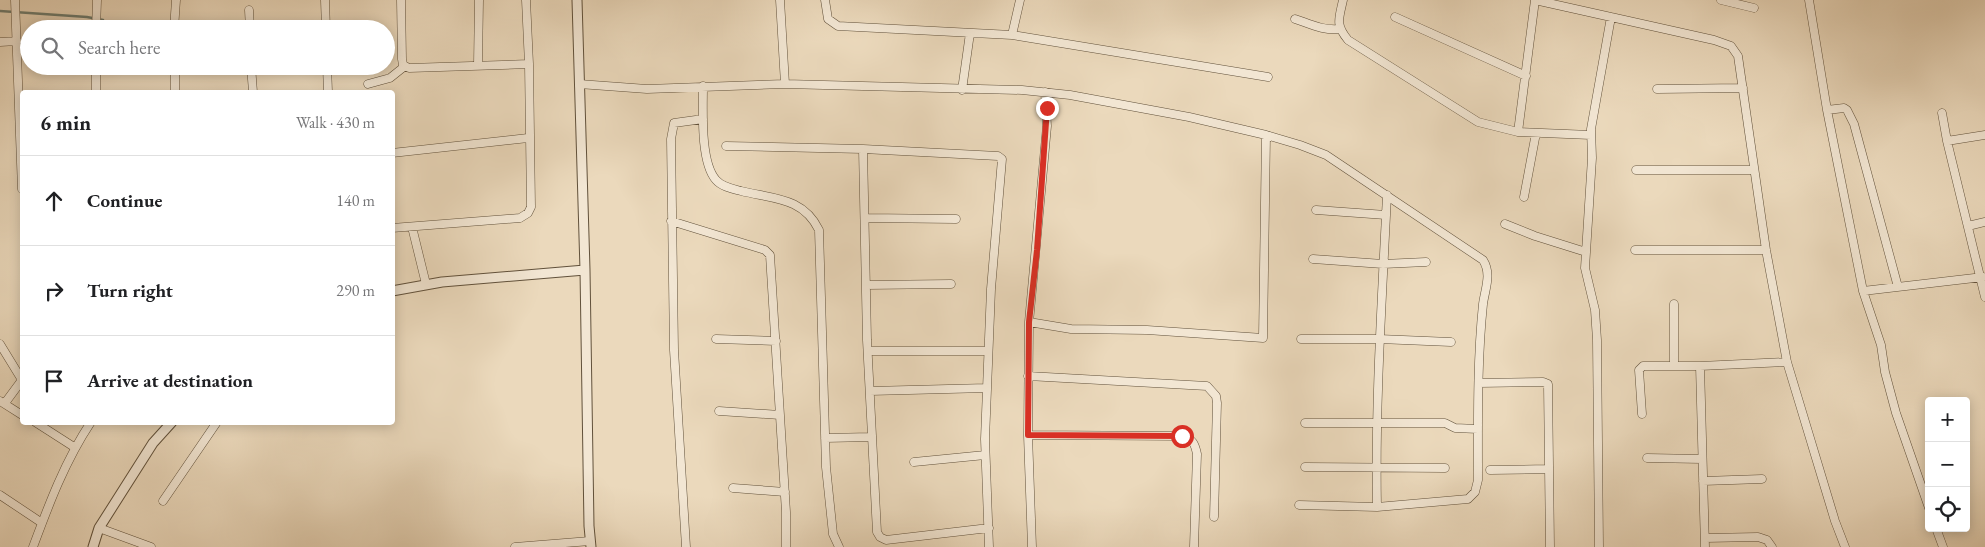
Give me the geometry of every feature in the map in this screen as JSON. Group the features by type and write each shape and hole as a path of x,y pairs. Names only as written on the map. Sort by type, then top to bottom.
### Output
{"street":[{"path":"96,20 97,0"},
{"path":"175,20 176,0"},
{"path":"325,0 326,20"},
{"path":"401,0 402,59 405,66 409,68 529,64"},
{"path":"478,65 479,0"},
{"path":"395,228 520,218 528,213 531,207 526,0"},
{"path":"515,547 591,544 577,0"},
{"path":"780,0 785,84"},
{"path":"825,0 828,19 838,26 1012,35 1268,77"},
{"path":"1012,35 1020,0"},
{"path":"1343,0 1339,18 1340,29 1348,40 1478,122 1518,132 1591,135"},
{"path":"1518,132 1535,0 1560,3 1611,17 1714,40 1730,46 1738,56 1766,250 1787,362 1835,521 1845,547"},
{"path":"1720,0 1754,8"},
{"path":"1809,0 1827,110 1863,291 1881,345 1884,372 1896,413 1925,496"},
{"path":"15,2 20,130"},
{"path":"249,10 250,20"},
{"path":"1599,547 1597,340 1595,310 1585,268 1592,158 1591,135 1611,17"},
{"path":"1395,18 1526,76"},
{"path":"1295,19 1330,30 1340,29"},
{"path":"962,90 970,33"},
{"path":"0,42 17,41"},
{"path":"395,74 405,66"},
{"path":"96,75 96,90"},
{"path":"175,75 175,90"},
{"path":"252,75 252,90"},
{"path":"327,75 328,90"},
{"path":"368,84 390,78 394,75"},
{"path":"579,84 646,89 785,84 1045,92 1189,117 1266,135 1326,155 1484,260 1488,267 1479,383 1478,480 1475,492 1468,499 1377,507 1300,505"},
{"path":"703,86 704,144 709,164 716,180 728,188 791,202 806,210 813,218 819,230 825,438 833,534 839,547"},
{"path":"1657,89 1743,88"},
{"path":"1032,547 1028,435 1029,322 1047,126 1045,92"},
{"path":"1827,110 1844,108 1854,124 1898,287"},
{"path":"1942,114 1947,141 1982,277 1985,297"},
{"path":"686,547 674,350 671,139 674,123 703,119"},
{"path":"1524,197 1536,133"},
{"path":"1947,141 1985,134"},
{"path":"1029,322 1071,329 1147,330 1263,338 1266,135"},
{"path":"395,154 528,138"},
{"path":"726,146 863,149 998,156 1002,159 991,289 988,351 985,455 989,547"},
{"path":"863,149 868,351 877,532 880,537 886,540 988,528"},
{"path":"1636,170 1754,170"},
{"path":"1377,507 1379,339 1387,195"},
{"path":"1316,210 1386,215"},
{"path":"865,218 956,219"},
{"path":"671,221 766,250 770,255 785,492 786,547"},
{"path":"1968,226 1985,222"},
{"path":"1505,224 1542,239 1586,252"},
{"path":"412,227 426,284"},
{"path":"1635,250 1766,250"},
{"path":"1313,259 1383,264 1426,262"},
{"path":"395,290 426,284 585,270"},
{"path":"1863,291 1982,277"},
{"path":"866,285 951,284"},
{"path":"1674,304 1674,366"},
{"path":"1301,339 1379,339 1451,342"},
{"path":"716,340 776,341"},
{"path":"0,344 20,377"},
{"path":"868,351 988,351"},
{"path":"1642,414 1640,368 1643,366 1700,366 1787,362"},
{"path":"1700,366 1705,547"},
{"path":"1028,376 1207,386 1216,396 1217,403 1214,517"},
{"path":"20,382 2,402 20,414"},
{"path":"1479,383 1543,382 1548,384 1550,547"},
{"path":"870,392 987,388"},
{"path":"719,411 780,415"},
{"path":"1305,423 1445,423 1455,428 1478,429"},
{"path":"40,425 74,447"},
{"path":"33,547 58,482 74,447 89,425"},
{"path":"93,547 99,528 153,443 169,425"},
{"path":"163,501 215,425"},
{"path":"1028,435 1182,436 1190,438 1196,445 1197,454 1194,547"},
{"path":"825,438 872,437"},
{"path":"914,462 985,455"},
{"path":"1647,458 1702,459"},
{"path":"1304,468 1445,468"},
{"path":"1490,470 1548,469"},
{"path":"1703,481 1762,479"},
{"path":"733,488 785,492"},
{"path":"0,495 42,523"},
{"path":"99,528 151,547"},
{"path":"1937,532 1943,547"},
{"path":"1705,538 1758,537 1767,540 1772,547"}],"waterway":[{"path":"0,11 87,17 103,20"}],"route":[{"path":"1047,108 1037,250 1029,322 1028,435 1182,436"}]}
